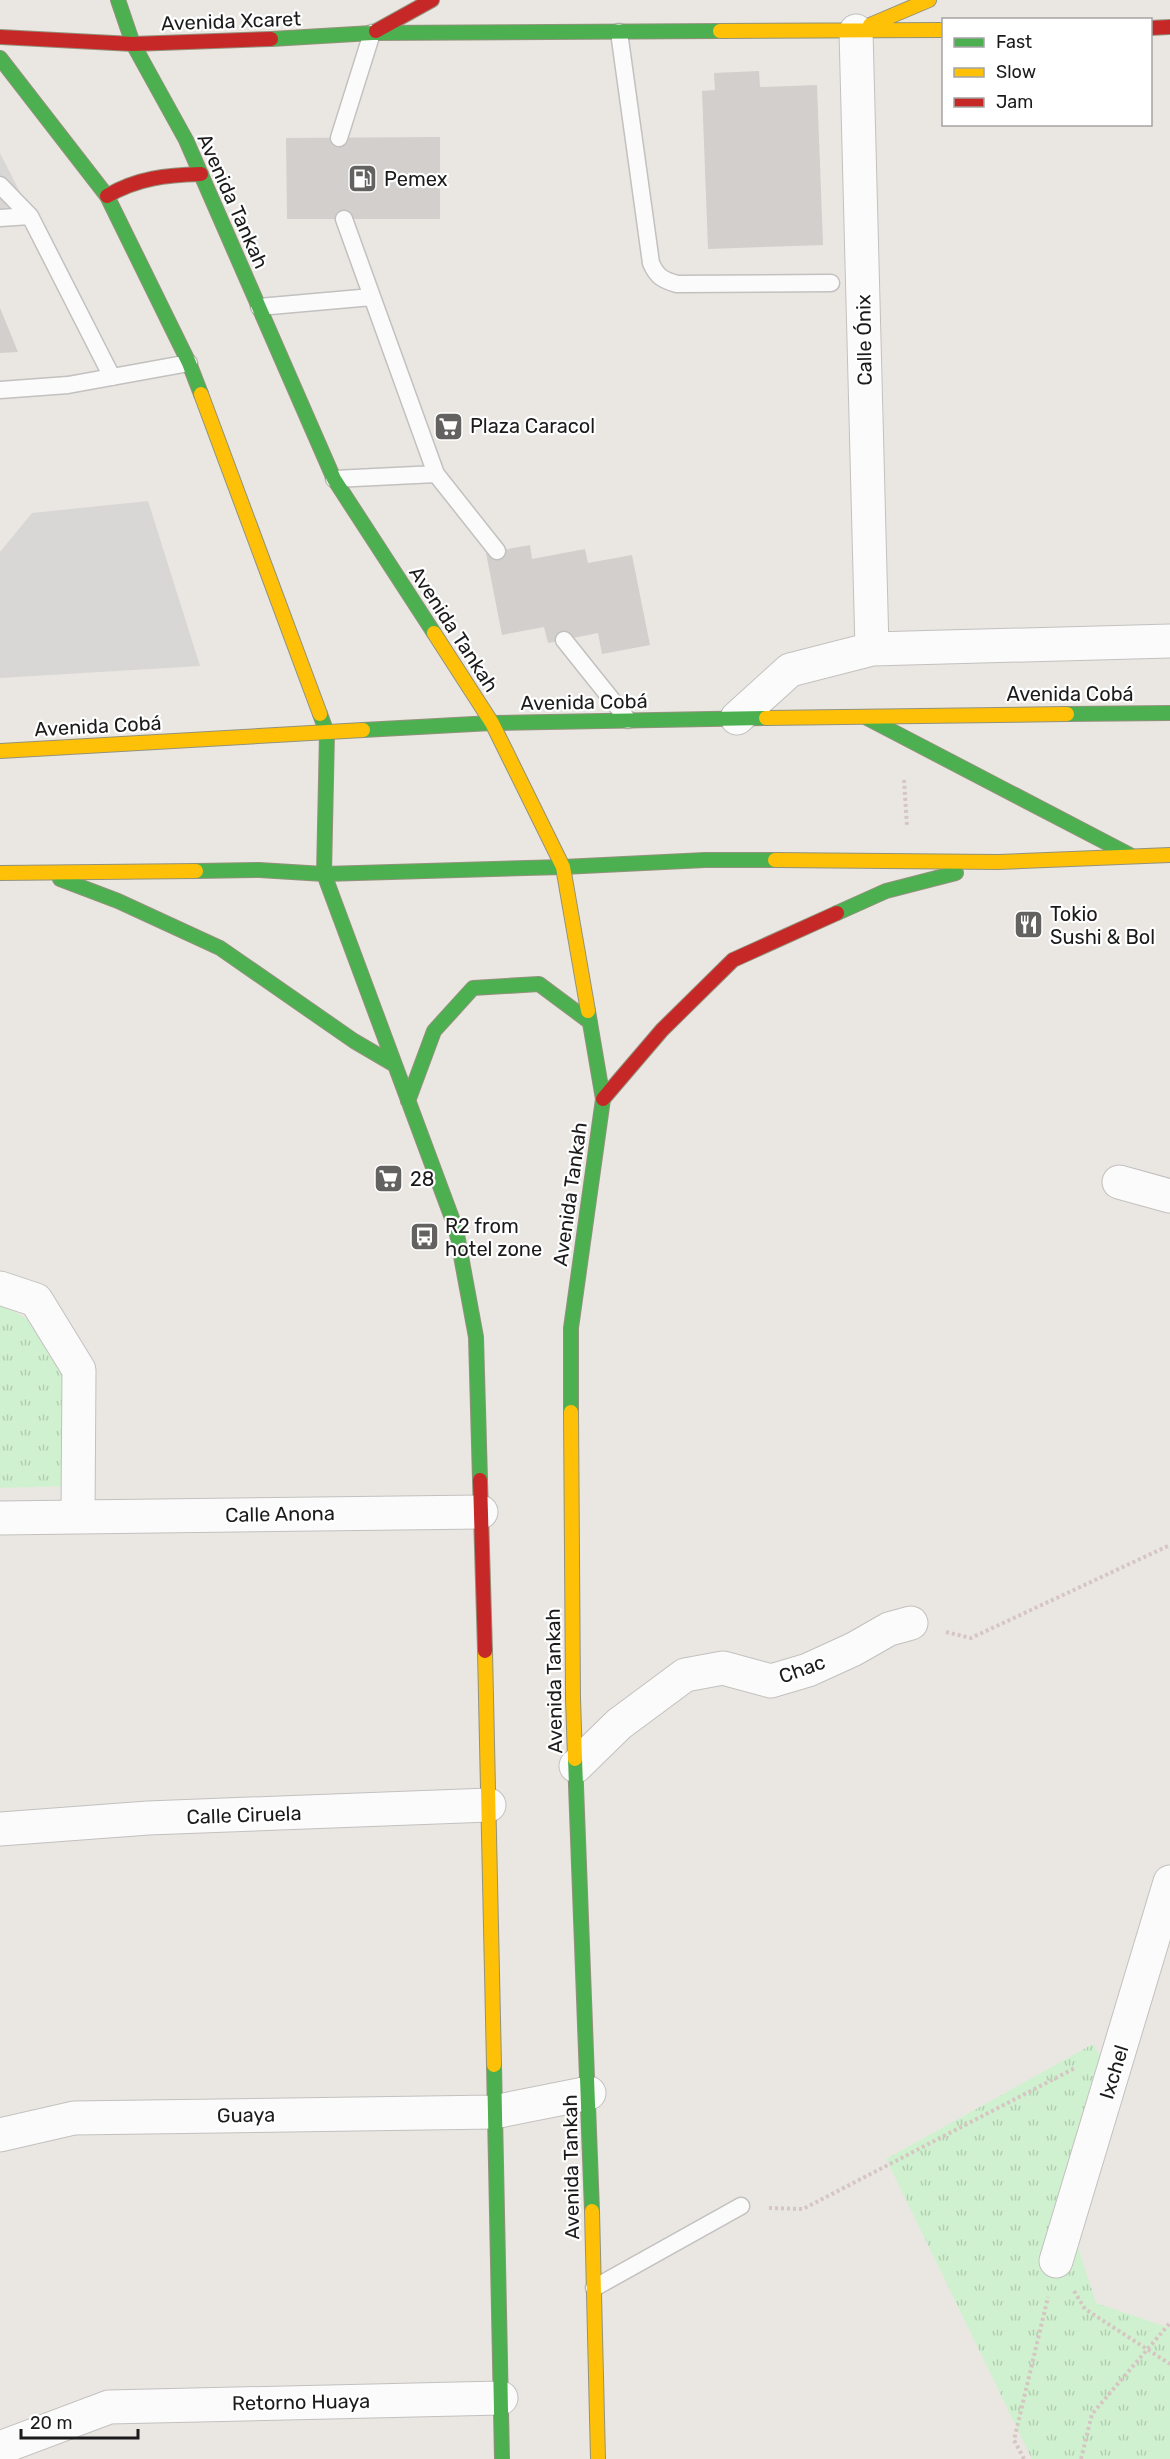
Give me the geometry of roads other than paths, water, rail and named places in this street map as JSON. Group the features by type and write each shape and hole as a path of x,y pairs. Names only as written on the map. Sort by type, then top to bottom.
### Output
{"street":[{"name":"Avenida Tankah","path":"118,0 133,44 186,140 334,479 492,723 563,867 603,1099 571,1328 573,1698 589,2093 598,2459"},
{"path":"372,33 432,0"},
{"path":"856,31 928,0"},
{"path":"1152,28 1170,27"},
{"name":"Avenida Xcaret","path":"0,37 133,44 241,41 372,33 942,30"},
{"name":"Calle Ónix","path":"856,31 872,649"},
{"path":"0,57 107,196 189,363 327,733 324,874 456,1229 476,1337 489,1805 502,2459"},
{"path":"107,196 134,181 149,177 201,174"},
{"path":"737,718 790,670 872,649 1170,641"},
{"name":"Avenida Cobá","path":"0,751 492,723 1170,713"},
{"path":"863,716 1132,856"},
{"path":"0,873 259,870 324,874 705,860 998,862 1170,855"},
{"path":"603,1099 662,1030 733,960 886,891 998,862"},
{"path":"41,872 118,901 220,948 354,1041 395,1065"},
{"path":"408,1101 434,1031 473,988 539,984 590,1022"},
{"path":"1119,1182 1170,1196"},
{"path":"0,1288 36,1300 79,1370 78,1517"},
{"name":"Calle Anona","path":"0,1518 481,1512"},
{"name":"Chac","path":"576,1766 619,1724 685,1675 723,1668 771,1681 808,1670 854,1649 889,1629 911,1623"},
{"name":"Calle Ciruela","path":"0,1829 148,1818 489,1805"},
{"name":"Ixchel","path":"1056,2261 1124,2043 1170,1882"},
{"name":"Guaya","path":"0,2135 74,2118 494,2112 589,2093"},
{"name":"Retorno Huaya","path":"0,2448 109,2407 501,2398"}],"lane":[{"path":"619,32 651,263 656,274 663,280 676,284 831,283"},
{"path":"339,138 372,33"},
{"path":"0,185 30,216 112,377"},
{"path":"0,218 30,216"},
{"path":"344,219 436,474 497,551"},
{"path":"259,307 372,297"},
{"path":"0,390 68,385 189,363"},
{"path":"334,479 436,474"},
{"path":"564,640 628,720"},
{"path":"594,2288 741,2206"}],"place":[{"name":"Pemex","path":"363,179"},
{"name":"Plaza Caracol","path":"449,426"},
{"name":"Tokio Sushi & Bol","path":"1029,925"},
{"name":"28","path":"389,1179"},
{"name":"R2 from hotel zone","path":"424,1237"}]}
